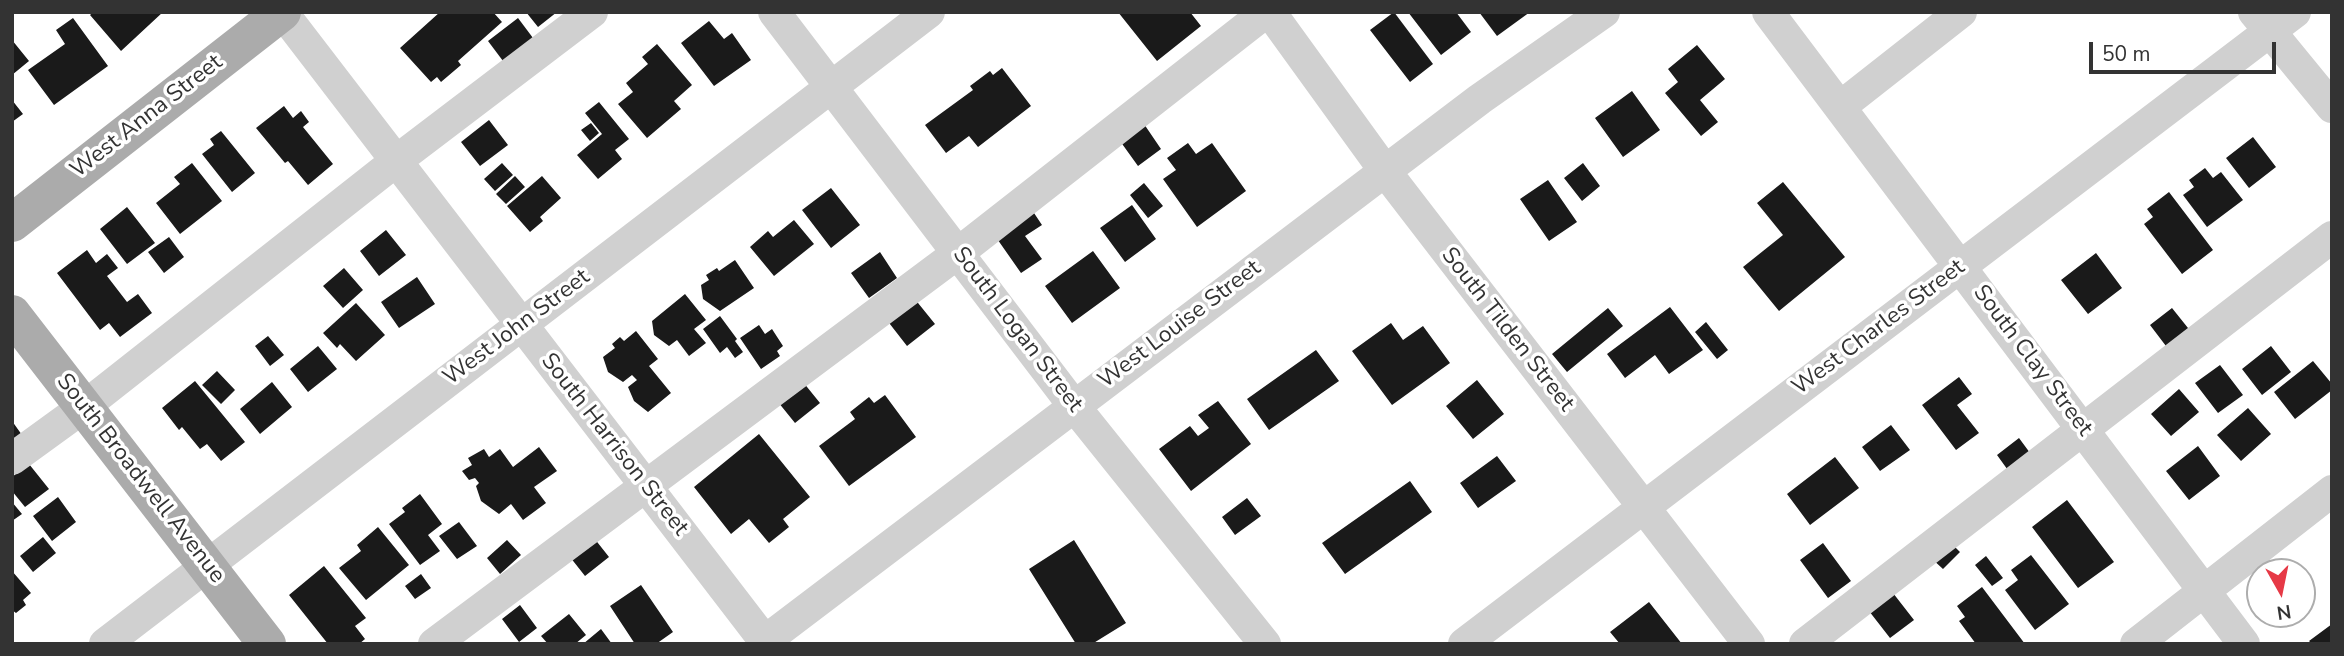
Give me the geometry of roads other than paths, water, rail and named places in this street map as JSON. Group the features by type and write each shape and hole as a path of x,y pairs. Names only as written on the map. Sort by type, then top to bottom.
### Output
{"main road":[{"name":"West Anna Street","path":"12,223 282,12"},
{"name":"South Broadwell Avenue","path":"12,314 267,644"}],"street":[{"name":"South Harrison Street","path":"282,12 764,643"},
{"path":"12,459 85,406 396,161 592,12"},
{"name":"South Logan Street","path":"774,12 1074,406 1265,644"},
{"name":"West John Street","path":"105,644 929,12"},
{"path":"434,644 958,253 1268,12"},
{"name":"South Tilden Street","path":"1268,12 1385,171 1749,644"},
{"name":"West Louise Street","path":"764,643 1480,99 1604,12"},
{"name":"South Clay Street","path":"1768,12 2245,644"},
{"path":"1840,107 1961,12"},
{"name":"West Charles Street","path":"1464,644 1961,266 2262,22 2295,12"},
{"path":"2262,22 2332,107"},
{"path":"1805,644 2332,237"},
{"path":"2136,644 2332,491"}]}
